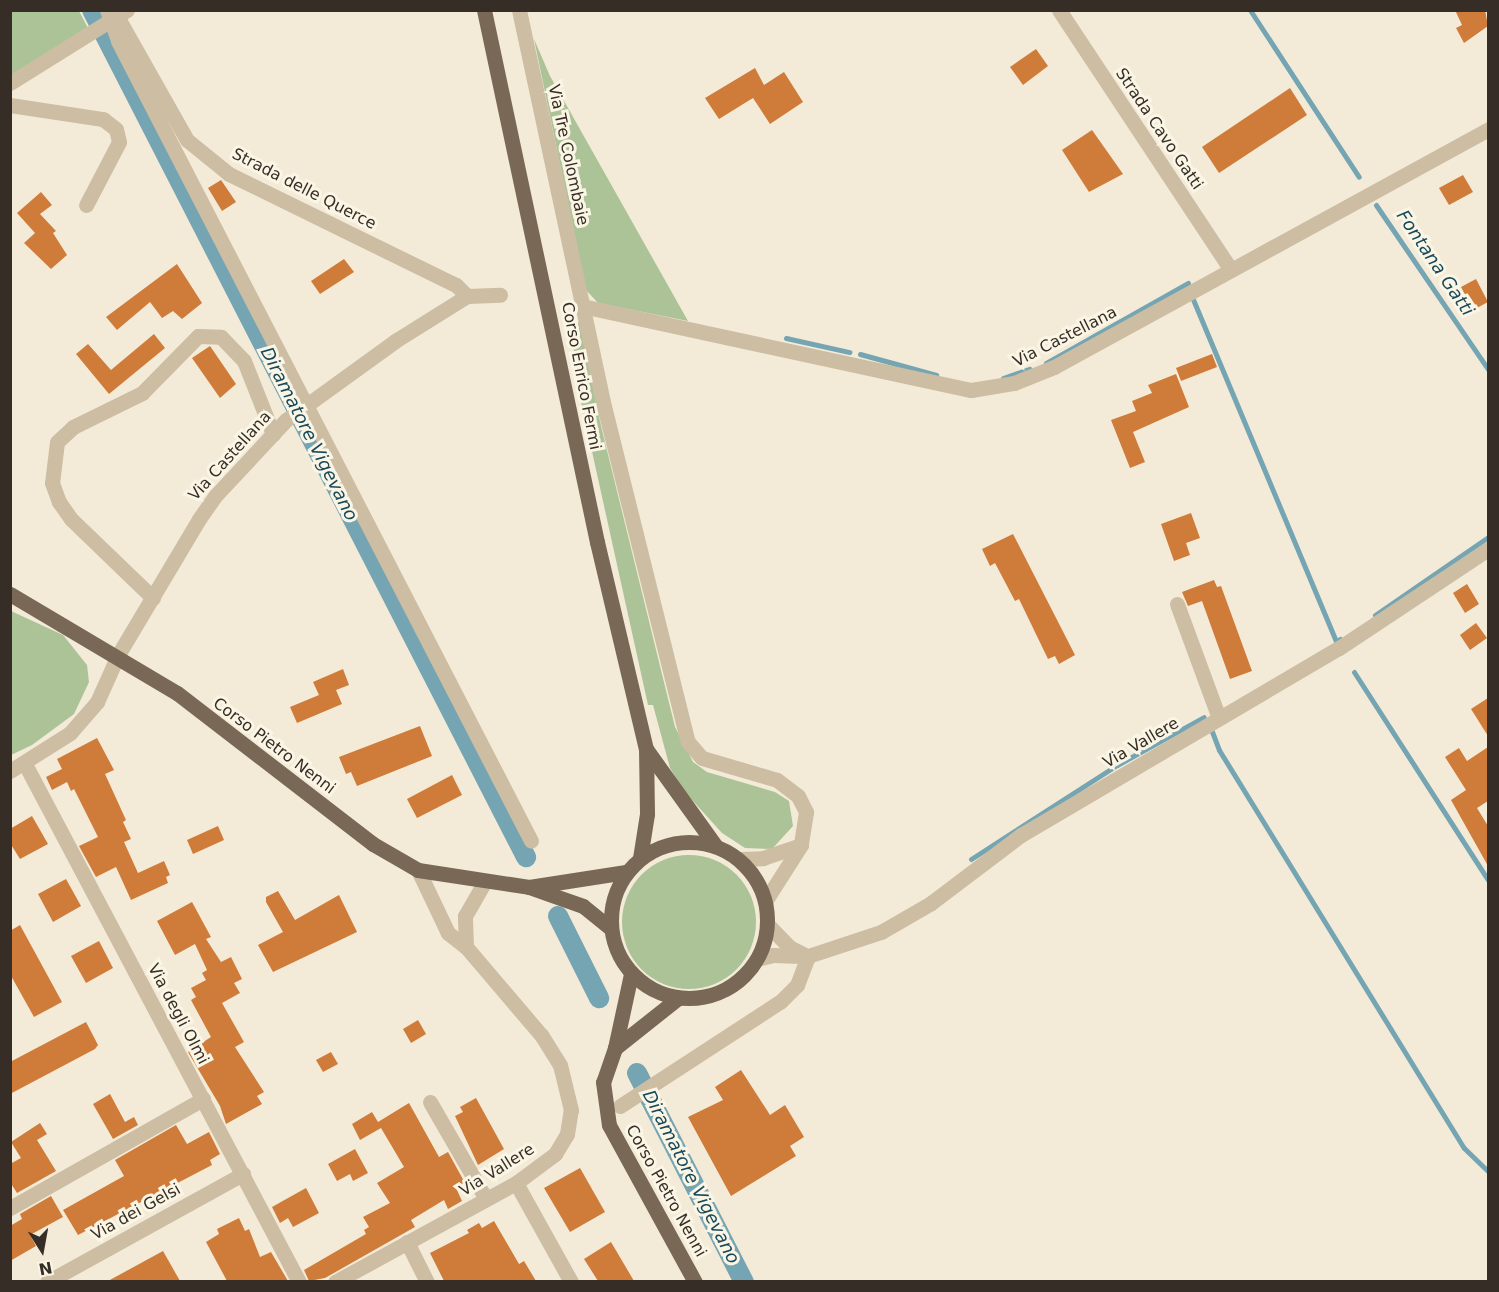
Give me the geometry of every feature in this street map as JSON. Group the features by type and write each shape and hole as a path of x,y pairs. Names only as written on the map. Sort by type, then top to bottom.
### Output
{"main road":[{"name":"Corso Enrico Fermi","path":"484,10 597,542 646,749 647,814 640,858"},
{"name":"Corso Pietro Nenni","path":"10,594 118,655 177,693 373,844 418,870 484,883 529,887 626,872"},
{"name":"Corso Enrico Fermi","path":"646,749 715,845"},
{"path":"676,842 715,845 740,860 755,877 766,900 768,925 757,959 743,978 723,991 701,998 678,998 652,990 631,974 617,953 610,928 613,899 626,872 640,858 676,842"},
{"name":"Corso Pietro Nenni","path":"529,887 583,906 610,928"},
{"name":"Corso Pietro Nenni","path":"631,974 615,1048 603,1082 609,1125 695,1281"},
{"path":"615,1048 678,998"}],"street":[{"name":"Via Tre Colombaie","path":"519,10 582,306 688,742 702,758 777,780 798,796 806,812 801,844"},
{"name":"Strada Cavo Gatti","path":"1059,10 1230,268"},
{"path":"10,83 114,17 118,41 308,405 531,841"},
{"name":"Strada delle Querce","path":"114,17 186,140 229,174 456,285 467,296"},
{"path":"10,105 103,119 116,129 119,142 86,205"},
{"name":"Via Castellana","path":"582,306 971,390 1014,383 1054,367 1230,268 1488,129"},
{"path":"467,296 500,295"},
{"name":"Via Castellana","path":"10,771 25,764 70,733 97,702 118,655 216,495 286,420 395,341 467,296"},
{"path":"153,598 71,519 59,502 52,483 57,442 73,428 142,393 198,336 221,337 244,362 273,434"},
{"name":"Via Vallere","path":"757,959 772,955 808,956 881,932 931,903 1021,835 1339,648 1486,556"},
{"path":"1177,604 1219,718"},
{"name":"Via degli Olmi","path":"25,764 299,1281"},
{"path":"740,860 763,858 801,844"},
{"path":"766,900 801,844"},
{"name":"Via Vallere","path":"335,1281 516,1183 555,1154 567,1134 571,1110 568,1090 560,1065 541,1035 466,946 448,933 418,870"},
{"path":"466,946 465,916 484,883"},
{"path":"627,1102 781,1001 797,985 808,956 789,947 768,925"},
{"path":"10,1208 203,1099"},
{"path":"430,1102 486,1199"},
{"name":"Via dei Gelsi","path":"47,1281 243,1174"},
{"path":"516,1183 572,1281"},
{"path":"407,1242 427,1281"}],"green space":[{"path":"11,11 79,11 89,30 11,75"},
{"path":"534,39 550,76 688,321 598,303 586,290"},
{"path":"567,320 580,323 601,426 675,727 693,762 707,772 775,792 789,801 793,826 772,849 745,848 722,833 683,790 670,768 653,705 648,705 578,388 582,386"},
{"path":"11,611 63,635 87,665 89,682 74,714 32,745 11,755"},
{"path":"689,855 715,860 736,875 751,896 756,922 751,948 736,969 715,984 689,989 663,984 642,969 627,948 622,922 627,896 642,875 663,860"}],"building":[{"path":"1455,10 1485,10 1488,26 1464,43 1456,28 1462,25"},
{"path":"1036,49 1048,66 1023,85 1010,67"},
{"path":"755,68 764,85 784,72 803,102 770,124 753,98 719,119 705,98"},
{"path":"1290,88 1307,115 1219,173 1202,147"},
{"path":"1092,130 1123,174 1089,192 1062,150"},
{"path":"1463,175 1473,192 1449,205 1439,188"},
{"path":"221,180 236,202 222,211 208,188"},
{"path":"41,192 52,205 40,214 56,231 53,233 67,255 51,269 24,243 35,233 17,213"},
{"path":"344,259 354,272 320,294 311,281"},
{"path":"177,264 202,303 182,319 173,311 162,318 150,302 117,330 106,317"},
{"path":"1476,279 1488,302 1473,310 1461,287"},
{"path":"154,334 165,348 109,394 76,354 88,344 111,370"},
{"path":"210,346 236,384 220,398 192,358"},
{"path":"1212,354 1217,367 1181,381 1176,368"},
{"path":"1176,374 1189,407 1133,432 1145,462 1130,468 1111,420 1136,411 1132,401 1152,393 1148,385"},
{"path":"1191,513 1200,538 1186,543 1190,555 1174,561 1161,524"},
{"path":"1013,534 1075,655 1059,664 1055,656 1048,659 1019,599 1015,601 995,563 990,566 982,549"},
{"path":"1214,580 1217,587 1221,586 1252,671 1230,679 1202,601 1188,606 1182,592"},
{"path":"1467,584 1479,604 1465,613 1453,593"},
{"path":"1476,623 1487,638 1470,650 1460,635"},
{"path":"343,669 349,685 336,690 342,704 297,723 290,707 319,695 313,682"},
{"path":"1488,698 1488,736 1471,709"},
{"path":"420,726 432,756 357,786 351,772 346,774 339,757"},
{"path":"97,738 114,770 105,774 126,820 123,822 131,839 124,842 138,873 164,861 170,875 166,877 168,883 131,900 116,867 96,877 79,846 98,837 74,789 71,791 67,782 52,790 46,777 62,769 57,759"},
{"path":"1488,747 1488,801 1477,808 1488,826 1488,866 1451,800 1466,790 1445,757 1459,748 1467,761"},
{"path":"452,775 462,795 417,818 407,799"},
{"path":"32,816 48,844 20,859 10,843 10,829"},
{"path":"218,826 224,840 193,854 187,840"},
{"path":"66,879 81,906 53,922 38,894"},
{"path":"278,891 295,920 339,895 357,932 273,972 258,945 283,932 266,902 266,897"},
{"path":"192,902 211,937 206,939 221,962 231,957 242,979 234,983 240,993 222,1003 244,1042 235,1047 264,1092 257,1096 262,1104 226,1124 220,1106 188,1052 211,1037 191,1000 196,997 191,988 206,980 202,973 207,970 195,944 175,955 157,921"},
{"path":"20,925 62,1002 34,1017 10,974 10,931"},
{"path":"99,941 113,968 86,983 71,956"},
{"path":"418,1020 426,1034 411,1043 403,1029"},
{"path":"86,1022 98,1045 95,1049 10,1094 10,1062"},
{"path":"331,1052 338,1064 323,1072 316,1060"},
{"path":"741,1070 770,1115 785,1105 804,1137 790,1146 796,1156 731,1196 688,1117 723,1100 715,1087"},
{"path":"110,1094 125,1122 134,1117 138,1125 113,1139 93,1104"},
{"path":"476,1098 504,1149 478,1165 455,1116 463,1112 460,1107"},
{"path":"409,1103 439,1157 448,1152 465,1183 456,1188 462,1201 448,1209 444,1200 411,1220 415,1227 325,1278 309,1281 304,1270 366,1234 364,1230 369,1227 363,1217 390,1203 377,1183 404,1167 381,1128 360,1140 352,1124 372,1112 378,1122"},
{"path":"40,1123 47,1134 37,1140 56,1171 17,1193 10,1182 10,1164 21,1158 11,1142"},
{"path":"176,1125 187,1144 209,1132 220,1154 210,1160 212,1165 78,1235 63,1210 124,1176 115,1160"},
{"path":"355,1149 368,1173 353,1181 350,1174 337,1181 328,1164"},
{"path":"580,1168 605,1212 570,1232 544,1188"},
{"path":"306,1188 319,1213 293,1227 288,1218 280,1223 272,1207"},
{"path":"51,1196 63,1217 30,1235 36,1246 10,1261 10,1226 22,1219 20,1214"},
{"path":"239,1218 245,1231 249,1229 260,1257 271,1252 288,1281 227,1281 206,1242 219,1234 217,1229"},
{"path":"494,1221 519,1264 524,1261 536,1281 444,1281 430,1253 469,1233 467,1230 479,1223 482,1228"},
{"path":"611,1242 634,1281 598,1281 584,1259"},
{"path":"163,1251 180,1281 108,1281"}],"waterway":[{"name":"Diramatore Vigevano","path":"92,10 526,857"},
{"name":"Fontana Gatti","path":"1250,10 1359,177"},
{"name":"Fontana Gatti","path":"1376,205 1488,369"},
{"path":"1046,363 1188,283"},
{"path":"1192,297 1336,642 1340,639"},
{"path":"786,338 849,352"},
{"path":"860,354 936,375"},
{"path":"1003,378 1029,369"},
{"path":"1375,615 1488,537"},
{"path":"1354,672 1488,880"},
{"path":"971,859 1117,765 1204,717"},
{"path":"1211,729 1219,750 1464,1148 1488,1171"},
{"name":"Diramatore Vigevano","path":"558,916 599,998"},
{"name":"Diramatore Vigevano","path":"637,1073 744,1282"}]}
